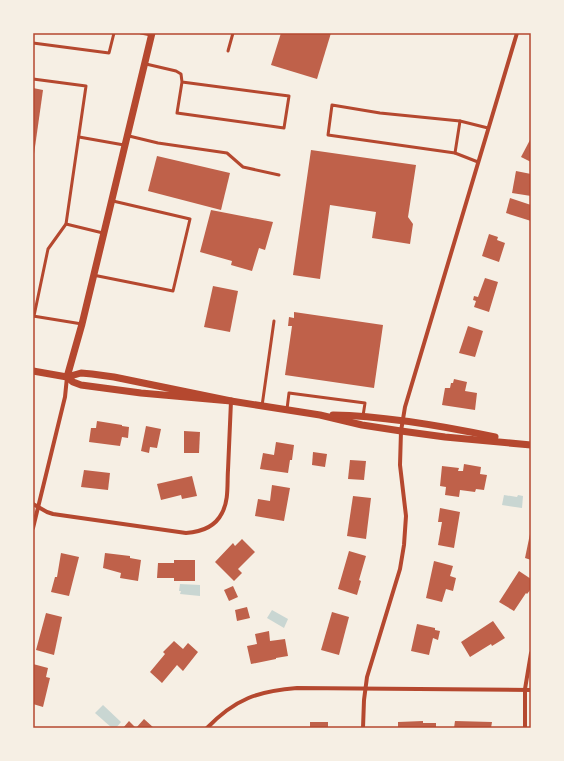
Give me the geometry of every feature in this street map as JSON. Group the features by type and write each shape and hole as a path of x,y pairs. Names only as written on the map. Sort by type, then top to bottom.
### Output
{"street":[{"path":"363,728 365,689 375,649 400,569 404,545 406,516 400,465 401,431 409,389 517,33"},
{"path":"33,528 65,397 67,378 94,275 151,34"},
{"path":"33,371 67,378 81,385 141,393 231,401"},
{"path":"67,378 81,373 92,374 231,401 320,415 362,426 446,437 522,443"},
{"path":"33,504 53,514 186,533 196,532 207,528 216,522 225,506 231,401"},
{"path":"320,415 363,416 471,432 531,445"},
{"path":"525,728 525,690 531,653"},
{"path":"207,728 236,703 248,697 271,691 297,688 531,690"}],"lane":[{"path":"33,43 109,54 114,33"},
{"path":"141,33 151,34"},
{"path":"228,51 233,33"},
{"path":"144,63 176,71 181,74 182,82 177,113 284,128 288,96 182,82"},
{"path":"33,79 86,86 66,224 48,249 34,316 82,324"},
{"path":"478,162 455,153 328,136 332,105 380,113 460,121 488,128"},
{"path":"455,153 460,121"},
{"path":"127,135 158,142 227,153 243,167 279,175"},
{"path":"78,137 124,145"},
{"path":"94,275 173,291 190,219 111,201"},
{"path":"66,224 103,233"},
{"path":"262,406 274,321"},
{"path":"287,410 289,392 365,403 363,416"}],"shaded area":[{"path":"504,495 517,497 518,495 523,496 522,508 502,505"},
{"path":"180,584 200,585 200,596 180,594"},
{"path":"272,610 288,619 284,628 267,618"},
{"path":"103,705 121,722 116,728 112,728 95,713"}],"building":[{"path":"281,33 331,33 317,79 271,65"},
{"path":"33,88 43,90 34,154 33,154"},
{"path":"531,138 531,162 521,157"},
{"path":"311,150 416,165 408,217 413,224 410,244 372,238 376,212 330,205 320,279 293,275"},
{"path":"157,156 230,173 221,210 148,191"},
{"path":"516,171 531,174 531,196 512,193"},
{"path":"510,198 531,205 531,221 506,213"},
{"path":"211,210 273,222 265,250 259,248 252,271 231,265 232,261 200,252"},
{"path":"489,234 498,237 497,240 505,243 499,262 482,256"},
{"path":"485,278 498,282 489,312 474,307 476,301 473,300 474,296 478,297"},
{"path":"213,286 238,291 230,332 204,327"},
{"path":"294,312 383,325 374,388 285,375 292,326 288,326 289,317 294,318"},
{"path":"468,326 483,331 475,357 459,353"},
{"path":"454,379 467,382 465,391 477,393 475,410 442,405 445,388 450,388"},
{"path":"97,421 129,427 128,438 122,437 120,446 89,442 91,428 96,428"},
{"path":"146,426 161,429 157,448 150,447 149,453 141,451"},
{"path":"184,431 200,432 199,453 184,453"},
{"path":"276,442 294,445 288,473 260,469 263,453 274,455"},
{"path":"313,452 327,454 325,467 312,465"},
{"path":"350,460 366,461 364,480 348,479"},
{"path":"464,464 481,467 480,474 487,475 484,490 476,489 475,492 460,490 459,497 445,495 446,487 440,486 442,466 459,468 458,471 463,471"},
{"path":"84,470 110,473 108,490 81,487"},
{"path":"192,476 197,496 182,499 181,495 161,500 157,484"},
{"path":"272,485 290,488 284,521 255,516 258,499 270,501"},
{"path":"353,496 371,498 366,539 347,536"},
{"path":"440,508 460,512 454,548 438,545 442,522 438,522"},
{"path":"531,534 531,560 525,558"},
{"path":"242,539 255,552 238,569 242,573 234,581 215,562 233,543 235,546"},
{"path":"349,551 366,556 359,580 361,581 357,595 338,589"},
{"path":"61,553 79,557 69,596 51,592 55,577 57,577"},
{"path":"105,553 130,556 130,558 141,560 138,581 120,578 121,573 103,568"},
{"path":"174,560 195,560 195,581 174,581 174,578 157,578 158,563 174,563"},
{"path":"434,561 453,566 450,576 456,578 453,591 446,589 442,602 426,598"},
{"path":"519,571 531,579 531,589 527,594 526,593 514,611 499,602"},
{"path":"233,586 238,597 229,601 224,590"},
{"path":"247,607 250,618 237,621 235,610"},
{"path":"332,612 349,617 339,655 321,650"},
{"path":"46,613 62,617 54,655 36,650"},
{"path":"493,621 505,638 492,646 491,644 470,657 461,642"},
{"path":"417,624 435,628 435,630 440,631 438,640 433,638 429,655 411,651"},
{"path":"269,631 270,641 285,639 288,656 251,664 247,646 257,644 255,634"},
{"path":"174,641 183,649 188,643 198,652 183,671 177,665 162,683 150,672 165,654 163,652"},
{"path":"33,664 48,668 46,677 50,678 43,707 33,704"},
{"path":"144,719 154,728 136,728"},
{"path":"129,721 136,728 123,728"},
{"path":"423,721 423,723 436,723 436,728 398,728 398,722"},
{"path":"455,721 492,722 491,728 454,728"},
{"path":"310,722 328,722 328,728 310,728"}]}
